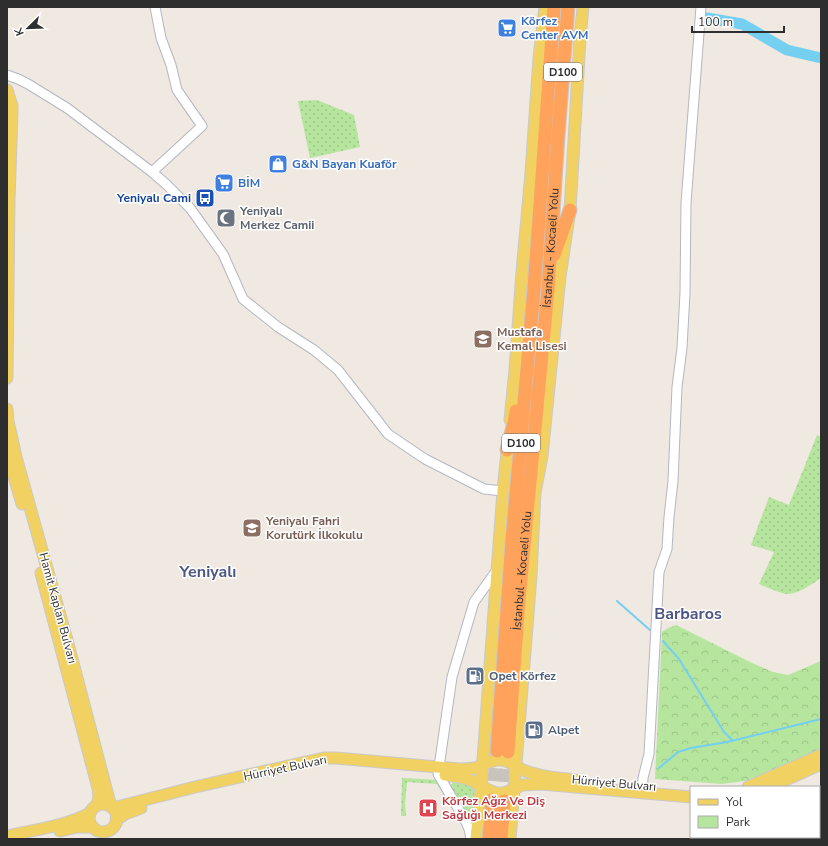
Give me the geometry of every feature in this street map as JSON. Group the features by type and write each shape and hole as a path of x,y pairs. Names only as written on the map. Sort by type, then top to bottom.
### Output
{"highway":[{"name":"D100","path":"535,283 551,135 554,7"},
{"name":"İstanbul - Kocaeli Yolu","path":"535,283 512,541 502,752 519,600 545,322 549,270 551,135 568,7"},
{"path":"549,270 570,210"},
{"path":"507,450 514,423 527,318 535,283"},
{"path":"535,493 544,370 545,322"},
{"path":"489,839 498,801 501,839"}],"main road":[{"path":"476,839 483,765 503,491 515,370 545,7"},
{"path":"510,839 535,493 542,456 560,277 570,210 583,7"},
{"path":"7,90 12,113 9,200 7,378"},
{"name":"Hamit Kaplan Bulvarı","path":"7,409 8,421 16,457 112,807"},
{"name":"Hamit Kaplan Bulvarı","path":"7,453 30,533 98,788 99,797 94,809"},
{"path":"752,786 821,755"},
{"name":"Hürriyet Bulvarı","path":"112,807 324,758 336,758 438,771 467,778 496,793 502,793 522,785 541,784 690,790"},
{"name":"Hürriyet Bulvarı","path":"113,829 125,814 152,805 265,778 336,764 438,771 467,769 483,765 491,760 500,759 506,760 524,771 543,776 690,797"},
{"path":"772,786 821,764"},
{"path":"7,836 60,824 83,817 94,809 105,804 112,807 116,812 113,829 107,831 98,832 77,827 24,839"},
{"path":"94,809 89,817 90,821 98,832"}],"street":[{"path":"152,172 202,126 177,90 171,65 161,38 155,7"},
{"path":"643,789 643,778 649,754 659,572 667,549 673,481 685,293 686,203 701,7"},
{"path":"7,75 18,79 67,108 152,172 190,208 223,254 243,299 278,327 314,350 338,370 388,434 425,459 484,489 503,491"},
{"path":"471,839 466,822 438,771 452,677 474,602 497,570"}],"green space":[{"path":"317,100 354,115 360,147 310,158 298,101"},
{"path":"817,435 821,437 821,578 800,591 787,594 759,584 774,552 751,545 769,497 789,505"},
{"path":"676,625 773,672 788,675 821,661 821,749 753,780 722,784 655,779 662,632"},
{"path":"402,778 438,780 453,804 450,805 437,784 407,782 405,803 406,816 401,816"},
{"path":"456,782 472,786 476,793 471,825 450,786"}],"waterway":[{"path":"707,18 742,24 787,50 821,58"},
{"path":"617,601 650,630"},
{"path":"663,641 679,659 724,732 733,741"},
{"path":"659,768 678,752 691,748 727,742 821,719"}],"tunnel":[{"path":"492,800 497,751"},
{"path":"504,801 508,752"}],"place":[{"name":"Körfez Center AVM","path":"507,28"},
{"name":"G&N Bayan Kuaför","path":"278,164"},
{"name":"BİM","path":"224,183"},
{"name":"Yeniyalı Cami","path":"205,198"},
{"name":"Yeniyalı Merkez Camii","path":"226,218"},
{"name":"Mustafa Kemal Lisesi","path":"483,339"},
{"name":"Yeniyalı Fahri Korutürk İlkokulu","path":"252,528"},
{"name":"Opet Körfez","path":"475,676"},
{"name":"Alpet","path":"534,730"},
{"name":"Körfez Ağız Ve Diş Sağlığı Merkezi","path":"428,808"}],"district":[{"name":"Yeniyalı","path":"208,572"},
{"name":"Barbaros","path":"688,614"}]}
